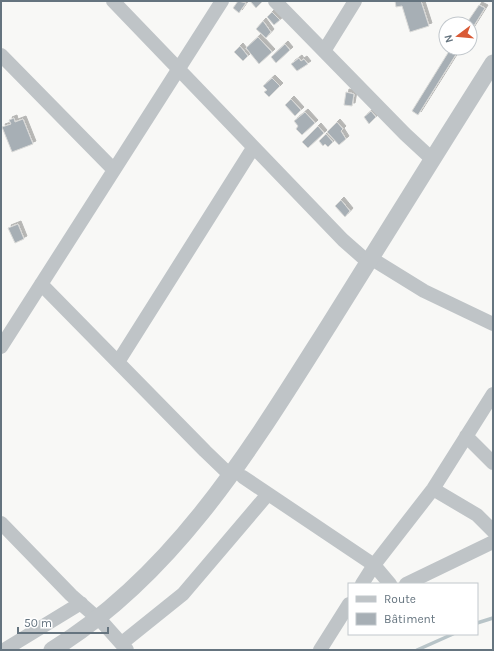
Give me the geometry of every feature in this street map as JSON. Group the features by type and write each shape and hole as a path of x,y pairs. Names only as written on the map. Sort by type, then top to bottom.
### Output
{"street":[{"path":"113,1 253,148 344,240 373,262 424,291 493,324"},
{"path":"1,347 222,1"},
{"path":"275,1 405,134 432,159"},
{"path":"324,51 355,1"},
{"path":"1,55 114,170"},
{"path":"373,262 432,159 493,63"},
{"path":"69,649 100,621 168,554 237,476 373,262 493,81"},
{"path":"118,362 253,148"},
{"path":"41,284 205,451 237,476 268,494 374,565 389,583"},
{"path":"363,583 374,565 432,489 493,394"},
{"path":"466,436 493,463"},
{"path":"432,489 477,515 493,530"},
{"path":"1,522 125,647 183,594 268,494"},
{"path":"408,583 493,542"},
{"path":"4,650 81,603"},
{"path":"320,650 348,606"},
{"path":"52,650 100,621"}],"building":[{"path":"238,1 246,3 239,13 233,8"},
{"path":"250,1 261,1 262,2 256,8"},
{"path":"395,1 421,1 429,26 410,32 402,6 396,7"},
{"path":"479,5 485,8 478,19 478,16 471,16"},
{"path":"272,12 280,20 274,25 267,17"},
{"path":"263,21 271,32 266,38 256,29"},
{"path":"258,37 272,52 259,64 246,48"},
{"path":"285,44 290,50 276,63 271,57"},
{"path":"240,46 248,56 243,61 234,52"},
{"path":"446,56 455,56 418,115 412,111"},
{"path":"299,58 301,61 304,59 308,64 297,71 291,64"},
{"path":"272,78 280,86 269,97 264,92 267,90 263,86"},
{"path":"346,92 354,94 352,106 344,105"},
{"path":"291,99 301,110 295,116 285,105"},
{"path":"371,111 376,117 369,124 364,117"},
{"path":"305,112 315,123 302,135 296,129 298,126 294,121"},
{"path":"14,118 15,122 23,119 33,144 12,152 2,127 11,124 9,120"},
{"path":"337,122 343,129 341,131 346,139 339,145 327,132"},
{"path":"318,126 324,133 308,148 302,142"},
{"path":"326,134 333,142 328,147 325,144 323,146 319,141"},
{"path":"341,200 350,211 345,217 335,206"},
{"path":"18,224 24,239 15,243 8,228"}],"waterway":[{"path":"478,623 493,618"},
{"path":"417,650 451,635"}]}
